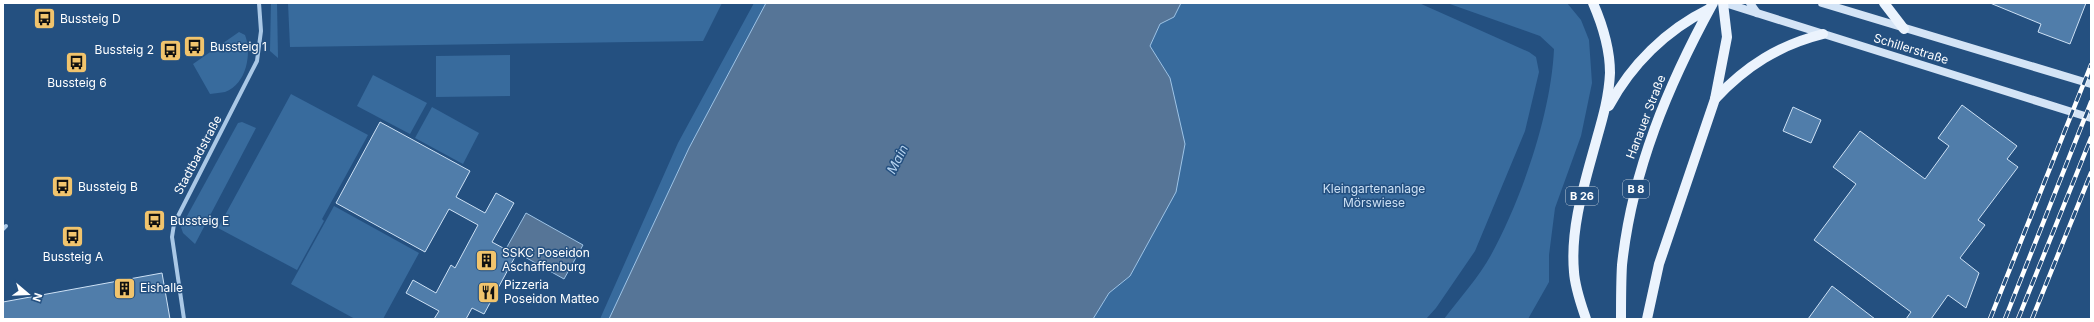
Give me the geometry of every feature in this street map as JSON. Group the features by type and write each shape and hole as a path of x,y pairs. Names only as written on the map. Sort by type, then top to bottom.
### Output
{"main road":[{"path":"1593,3 1603,25 1608,48 1610,73 1608,97 1602,121"},
{"name":"Hanauer Straße","path":"1621,319 1622,265 1629,221 1640,169 1676,76 1712,3"},
{"path":"1602,121 1628,77 1651,50 1673,30 1698,15 1723,3 1727,37 1715,99 1659,264 1647,319"},
{"name":"Schillerstraße","path":"1723,3 2091,118"},
{"path":"1750,3 1757,13"},
{"name":"Schillerstraße","path":"1822,3 1904,29 2091,84"},
{"path":"1884,3 1904,29"},
{"path":"1715,99 1746,70 1771,54 1805,39 1823,34"},
{"name":"B 26","path":"1586,319 1578,296 1574,272 1576,223 1602,121"}],"street":[{"name":"Stadtbadstraße","path":"184,319 172,237 174,224 257,60 261,31 259,3"}],"green space":[{"path":"271,3 277,3 278,58 270,51"},
{"path":"288,3 722,3 703,41 290,47"},
{"path":"754,3 766,3 689,148 609,319 600,319 678,143"},
{"name":"Kleingartenanlage Mörswiese","path":"1181,3 1419,3 1529,52 1536,57 1539,72 1525,131 1475,251 1436,308 1426,319 1093,319 1109,293 1130,275 1170,78 1150,46 1160,24 1174,17"},
{"path":"1447,3 1567,3 1581,20 1589,40 1592,83 1581,136 1555,208 1549,255 1549,282 1528,319 1444,319 1475,280 1486,263 1514,208 1541,128 1552,74 1554,49 1540,36"},
{"path":"239,32 245,35 248,50 248,59 243,75 232,88 225,92 210,94 193,64"},
{"path":"510,55 510,96 436,97 436,56"},
{"path":"373,75 427,103 410,134 357,106"},
{"path":"291,94 368,135 322,219 324,221 297,270 218,228"},
{"path":"432,107 479,133 463,164 415,138"},
{"path":"242,122 256,128 195,244 183,233 181,227 238,123"},
{"path":"334,206 419,253 383,319 355,319 291,284"}],"water":[{"name":"Main","path":"766,3 1181,3 1174,17 1160,24 1150,46 1170,78 1185,144 1176,192 1130,276 1109,293 1093,319 609,319 689,148"},
{"path":"526,213 583,245 564,279 507,247"}],"building":[{"path":"1990,3 2086,3 2070,44 2038,32 2041,24"},
{"path":"1962,105 2017,146 2007,159 2018,167 1978,220 1985,225 1960,258 1979,273 1966,308 1948,295 1931,319 1906,319 1911,312 1814,240 1856,184 1833,167 1860,131 1925,179 1949,146 1938,138"},
{"path":"1793,107 1821,120 1811,143 1783,131"},
{"path":"380,122 470,171 456,197 485,213 496,193 514,203 492,242 516,255 484,314 472,308 466,319 434,319 439,311 406,293 413,280 436,293 451,265 455,268 478,225 449,209 425,252 336,203"},
{"name":"Eishalle","path":"162,273 170,319 3,319 3,302"},
{"path":"1832,286 1875,319 1808,319"}],"railway":[{"path":"1990,319 2091,65"},
{"path":"2005,319 2091,102"},
{"path":"2018,319 2091,138"},
{"path":"2032,319 2091,173"}],"place":[{"name":"Bussteig D","path":"44,19"},
{"name":"Bussteig 1","path":"195,47"},
{"name":"Bussteig 2","path":"170,50"},
{"name":"Bussteig 6","path":"77,62"},
{"name":"Bussteig B","path":"63,187"},
{"name":"Bussteig E","path":"155,221"},
{"name":"Bussteig A","path":"73,236"},
{"name":"SSKC Poseidon Aschaffenburg","path":"486,260"},
{"name":"Eishalle","path":"124,288"},
{"name":"Pizzeria Poseidon Matteo","path":"488,292"}]}
